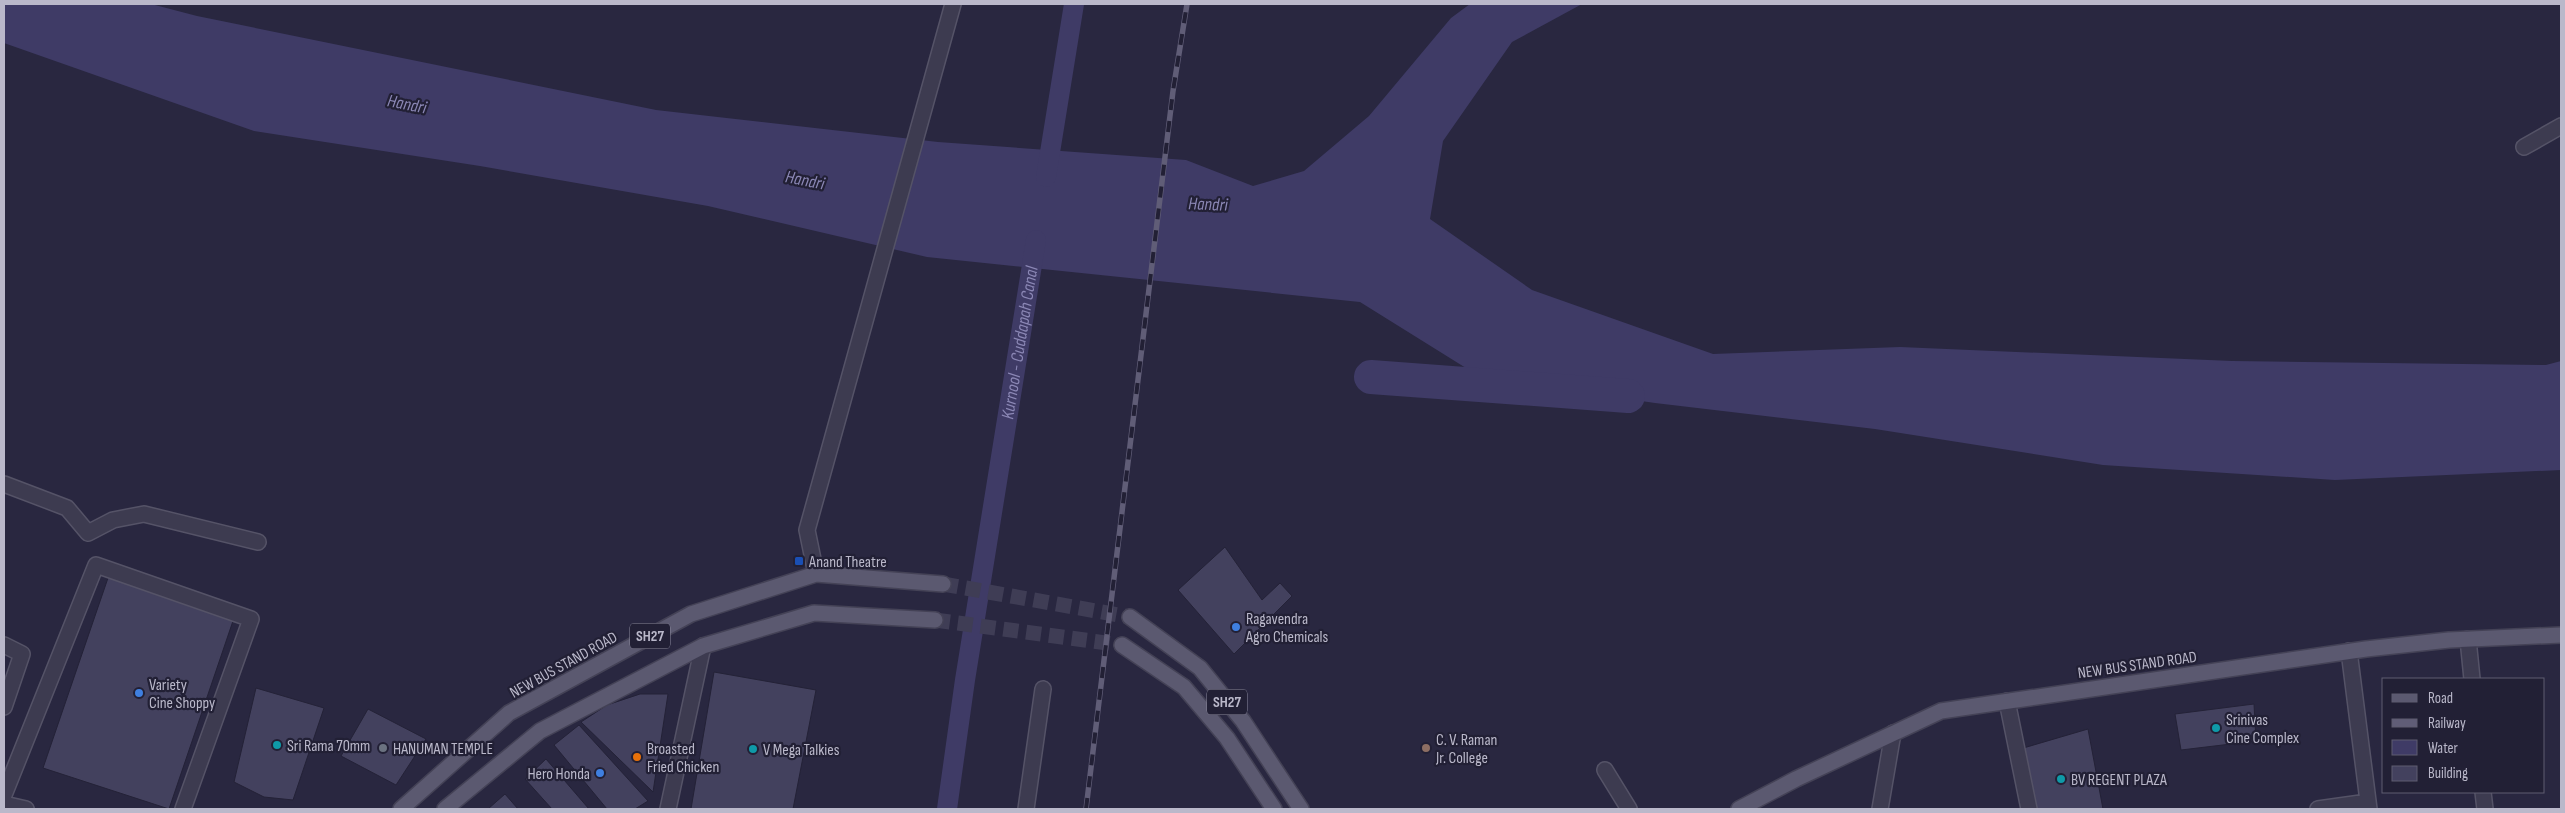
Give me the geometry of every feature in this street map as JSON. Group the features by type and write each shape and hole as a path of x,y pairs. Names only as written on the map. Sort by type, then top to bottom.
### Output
{"main road":[{"name":"NEW BUS STAND ROAD","path":"401,809 509,713 691,614 816,574 943,584"},
{"name":"SH27","path":"445,809 540,731 703,646 814,613 935,620"},
{"name":"SH27","path":"1130,617 1200,668 1243,722 1300,809"},
{"name":"NEW BUS STAND ROAD","path":"1739,809 1796,779 1940,711 2349,651 2468,639 2561,635"},
{"name":"SH27","path":"1122,645 1184,687 1227,738 1274,809"}],"street":[{"path":"816,574 807,530 953,4"},
{"path":"2524,147 2561,126"},
{"path":"4,484 67,508 88,532 113,520 144,514 258,542"},
{"path":"4,795 96,566 251,619 183,809"},
{"path":"2468,639 2472,678"},
{"path":"4,645 22,654 4,707"},
{"path":"668,809 703,646"},
{"path":"2318,809 2368,806 2349,651"},
{"path":"1026,809 1043,689"},
{"path":"2007,701 2028,809"},
{"path":"1880,809 1893,733"},
{"path":"1605,770 1629,809"},
{"path":"2483,793 2485,809"},
{"path":"4,804 26,809"}],"water":[{"name":"Handri","path":"4,4 151,4 197,16 656,110 938,142 1186,160 1253,186 1304,171 1369,116 1451,18 1470,4 1582,4 1512,42 1443,141 1430,219 1532,290 1713,354 1900,347 2232,361 2546,365 2561,361 2561,470 2335,480 2103,465 1875,429 1655,403 1482,378 1360,302 927,257 708,206 480,166 254,131 4,43"}],"building":[{"name":"Ragavendra Agro Chemicals","path":"1225,547 1262,600 1280,583 1292,596 1234,654 1178,590"},
{"name":"Variety Cine Shoppy","path":"109,575 234,618 169,809 43,768"},
{"name":"V Mega Talkies","path":"714,672 816,690 793,809 691,809"},
{"name":"Sri Rama 70mm","path":"256,688 324,708 293,800 264,797 234,782"},
{"name":"Broasted Fried Chicken","path":"640,694 668,694 653,792 581,722 607,705"},
{"name":"Srinivas Cine Complex","path":"2254,704 2256,741 2181,750 2175,714"},
{"name":"HANUMAN TEMPLE","path":"368,709 426,739 396,785 341,756"},
{"name":"Hero Honda","path":"579,725 648,801 635,809 607,809 554,745"},
{"name":"BV REGENT PLAZA","path":"2088,729 2103,809 2029,809 2020,749"},
{"path":"546,759 589,809 552,809 525,779"},
{"path":"505,794 518,809 488,809"}],"waterway":[{"name":"Kurnool - Cuddapah Canal","path":"1046,177 1074,4"},
{"name":"Kurnool - Cuddapah Canal","path":"947,809 965,680 1036,240"},
{"path":"1371,377 1628,396"}],"tunnel":[{"path":"943,584 1130,617"},
{"path":"935,620 1122,645"}],"railway":[{"path":"1086,809 1173,91 1187,4"}],"place":[{"name":"Anand Theatre","path":"799,561"},
{"name":"Ragavendra Agro Chemicals","path":"1236,627"},
{"name":"Variety Cine Shoppy","path":"139,693"},
{"name":"Srinivas Cine Complex","path":"2216,728"},
{"name":"Sri Rama 70mm","path":"277,745"},
{"name":"HANUMAN TEMPLE","path":"383,748"},
{"name":"C. V. Raman Jr. College","path":"1426,748"},
{"name":"V Mega Talkies","path":"753,749"},
{"name":"Broasted Fried Chicken","path":"637,757"},
{"name":"Hero Honda","path":"600,773"},
{"name":"BV REGENT PLAZA","path":"2061,779"}]}
